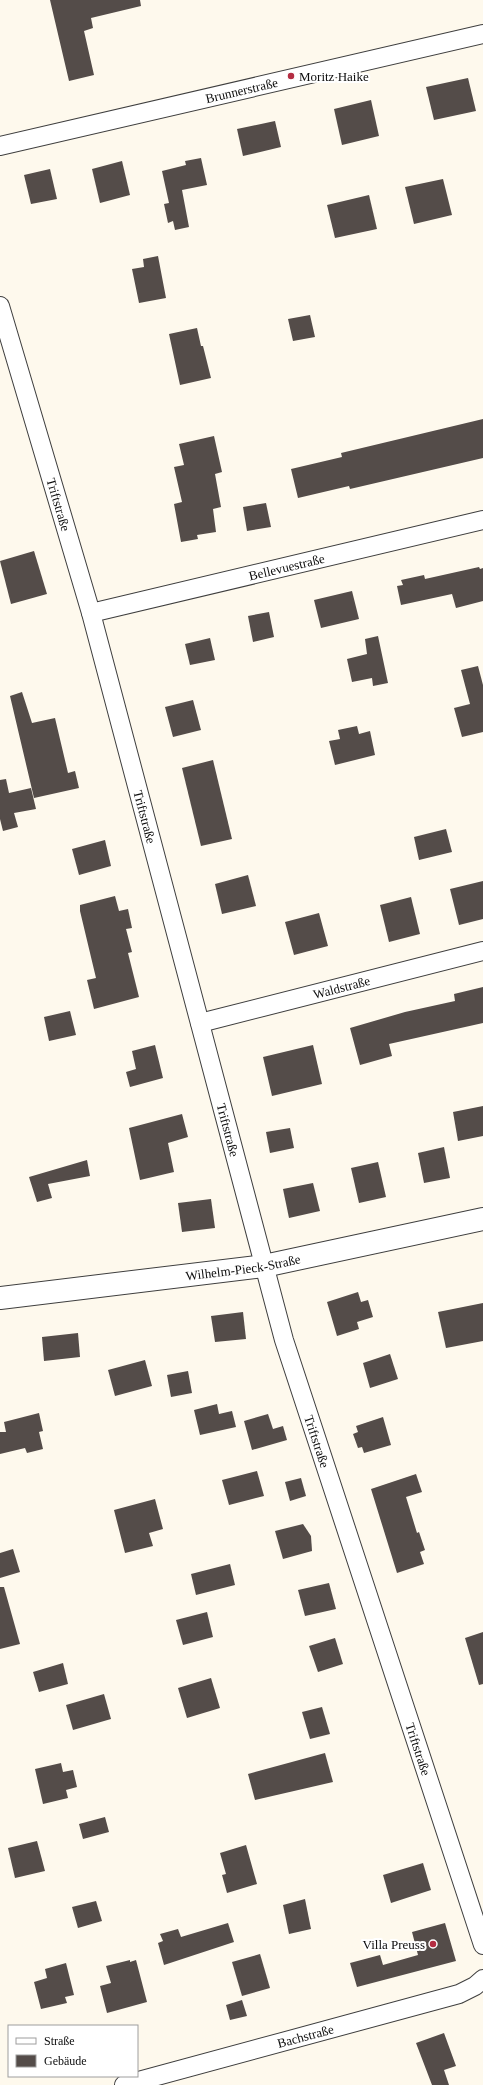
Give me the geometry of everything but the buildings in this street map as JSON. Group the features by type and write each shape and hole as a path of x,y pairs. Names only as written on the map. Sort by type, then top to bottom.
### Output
{"street":[{"name":"Brunnerstraße","path":"0,146 483,34"},
{"name":"Triftstraße","path":"0,306 90,613 284,1340 483,1945"},
{"name":"Bellevuestraße","path":"90,613 483,520"},
{"name":"Waldstraße","path":"200,1023 483,951"},
{"name":"Wilhelm-Pieck-Straße","path":"0,1298 264,1266 483,1220"},
{"name":"Bachstraße","path":"124,2085 459,1994 475,1986 483,1979"}],"place":[{"name":"Moritz Haike","path":"291,76"},
{"name":"Villa Preuss","path":"433,1944"}]}
